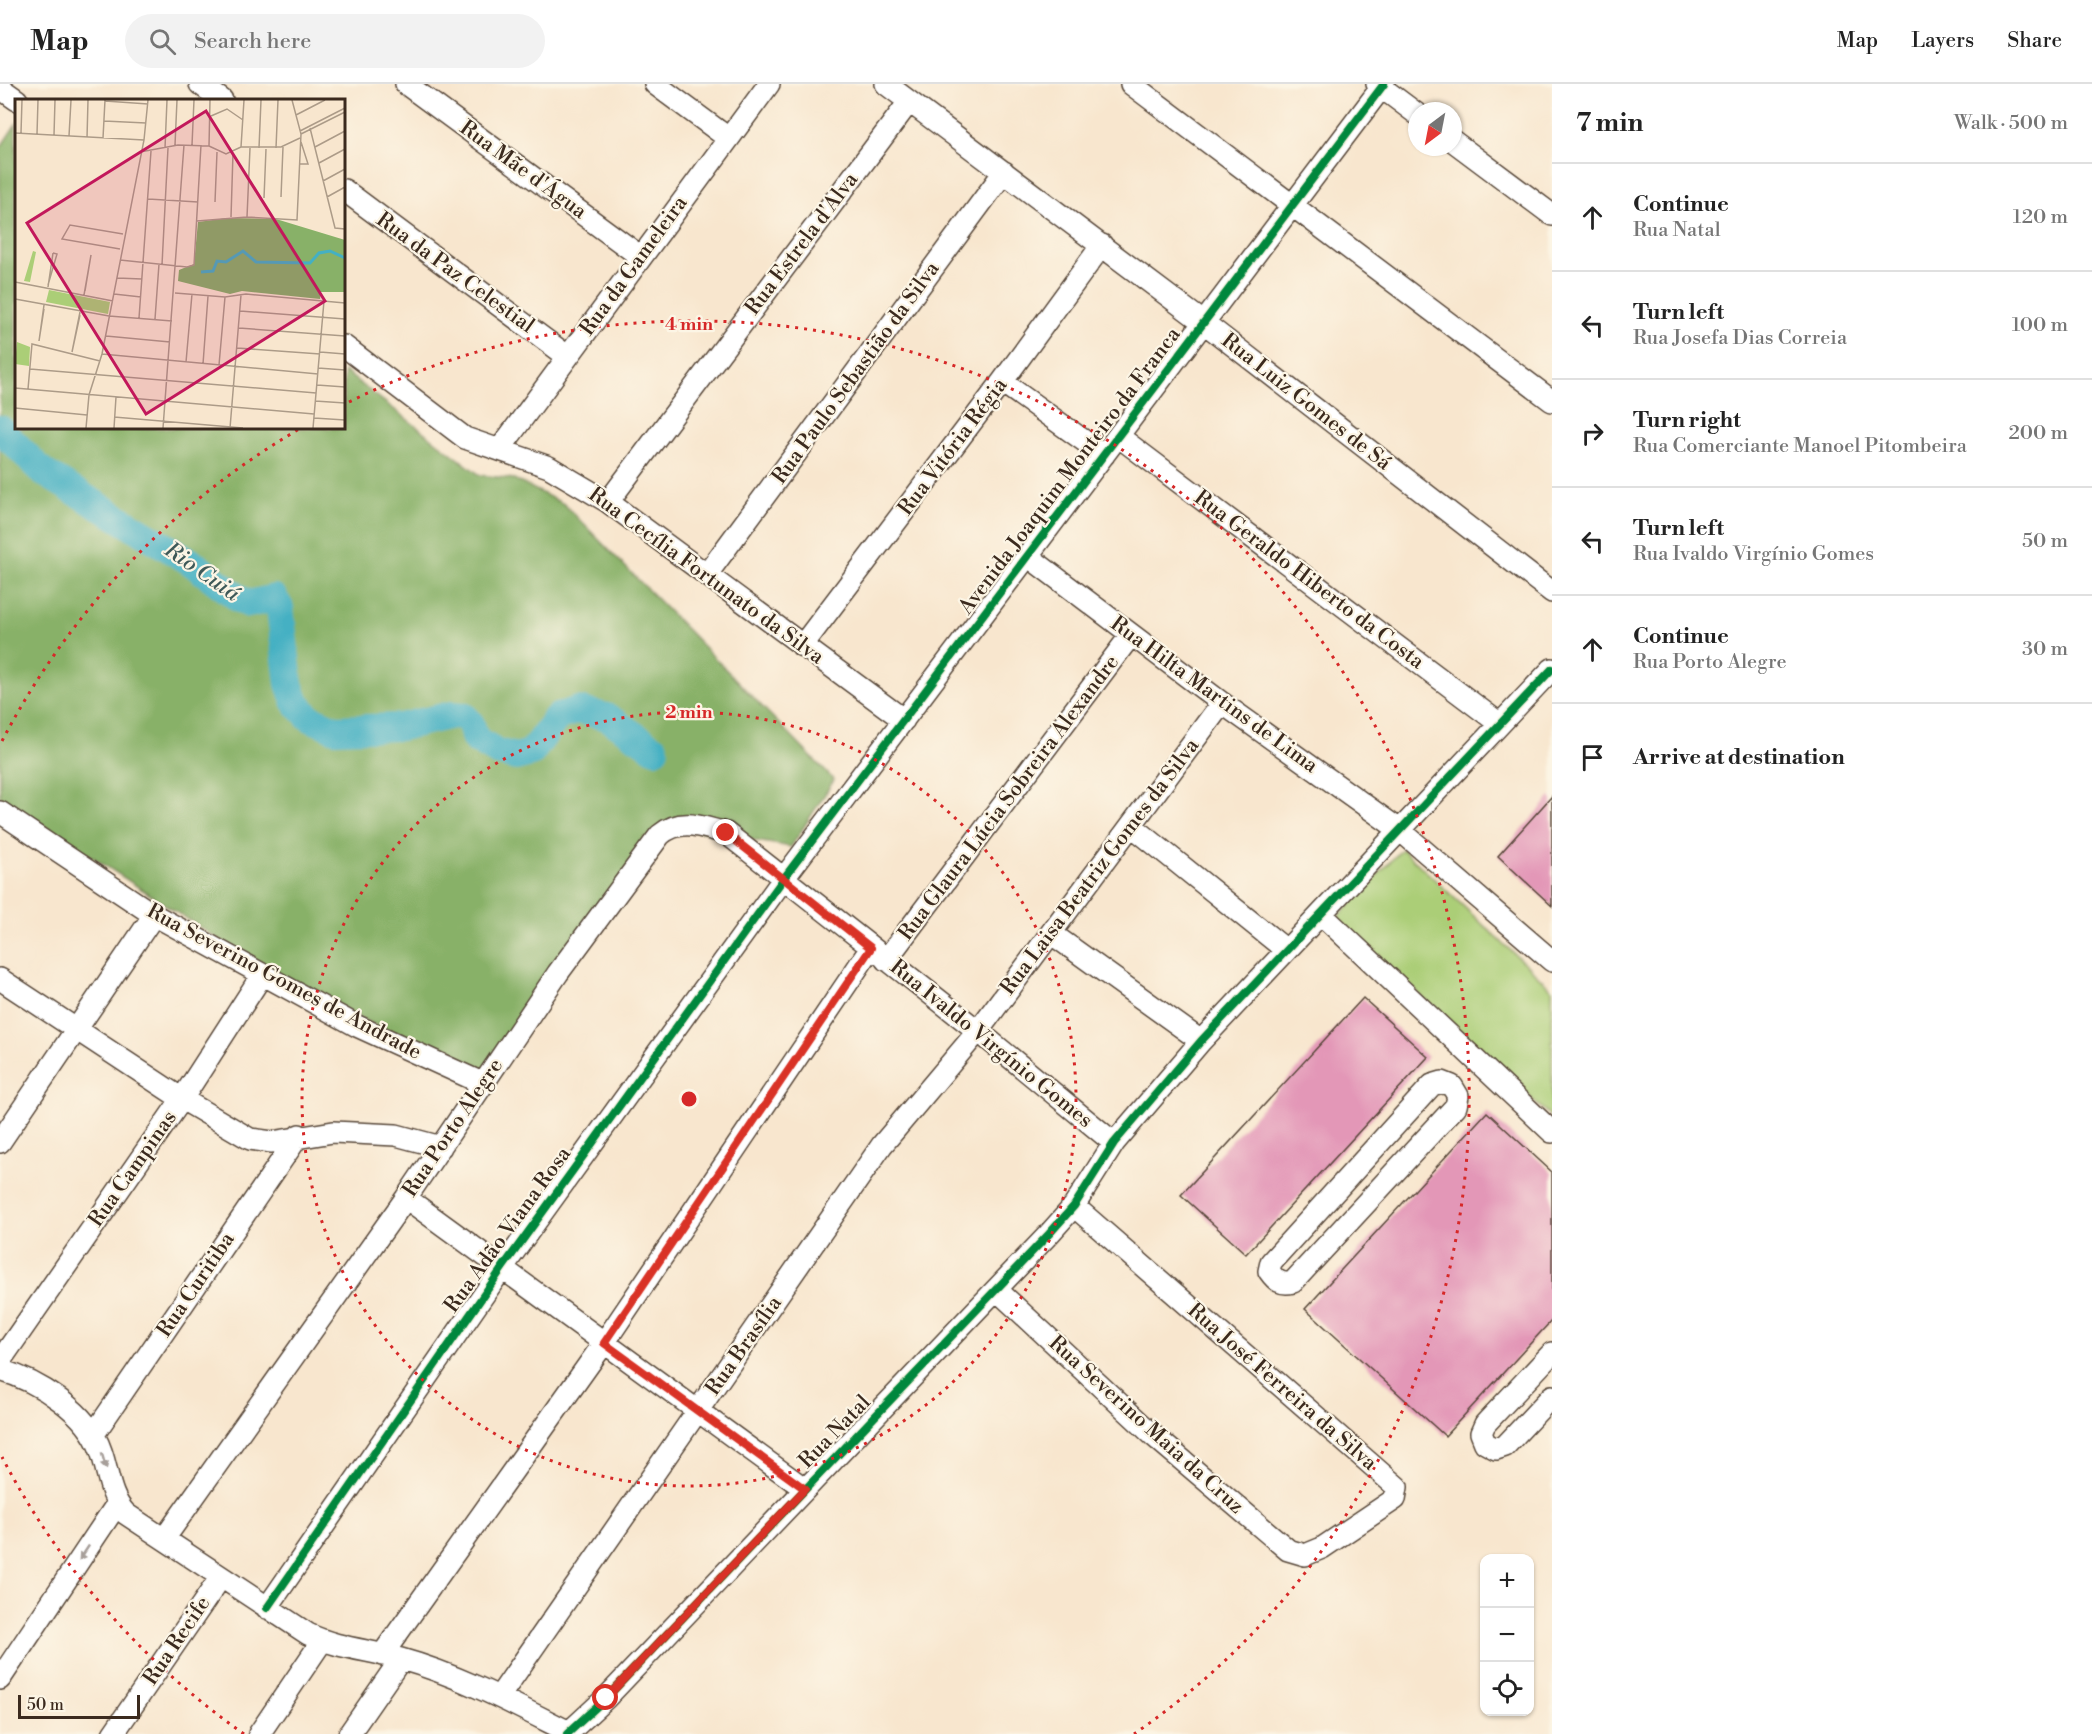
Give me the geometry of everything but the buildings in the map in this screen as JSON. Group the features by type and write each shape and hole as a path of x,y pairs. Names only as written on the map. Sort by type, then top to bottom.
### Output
{"street":[{"path":"200,84 221,99"},
{"name":"Rua Mãe d'Água","path":"406,84 641,257"},
{"path":"655,84 728,138"},
{"name":"Rua da Gameleira","path":"500,449 769,84"},
{"name":"Rua Luiz Gomes de Sá","path":"886,84 1203,322 1552,592"},
{"path":"1131,84 1552,401"},
{"path":"1380,85 1408,107"},
{"name":"Avenida Joaquim Monteiro da Franca","path":"783,878 1029,557 1380,85"},
{"name":"Rua Estrela d'Alva","path":"608,502 909,102"},
{"path":"1462,148 1552,215"},
{"name":"Rua Paulo Sebastião da Silva","path":"707,574 1004,172"},
{"name":"Rua da Paz Celestial","path":"345,191 567,356"},
{"name":"Rua Vitória Régia","path":"802,646 1002,382 1101,245"},
{"name":"Rua Cecília Fortunato da Silva","path":"345,347 465,438 549,467 608,502 904,720"},
{"path":"1002,382 1104,455"},
{"name":"Rua Geraldo Hiberto da Costa","path":"1118,436 1500,724"},
{"name":"Rua Hilta Martins de Lima","path":"1029,557 1222,703 1401,831 1552,961"},
{"name":"Rua Glaura Lúcia Sobreira Alexandre","path":"349,1734 392,1657 604,1343 879,954 1131,635"},
{"name":"Rua Natal","path":"568,1733 606,1698 997,1290 1074,1206 1114,1143 1201,1041 1552,669"},
{"name":"Rua Laisa Beatriz Gomes da Silva","path":"978,1031 1222,703"},
{"name":"Rua Severino Gomes de Andrade","path":"0,812 154,915 357,1026 484,1084"},
{"name":"Rua Porto Alegre","path":"164,1539 406,1198 558,973 660,835 669,827 681,823 726,833 783,878"},
{"path":"1132,826 1286,950"},
{"name":"Rua Ivaldo Virgínio Gomes","path":"783,878 978,1031 1114,1143"},
{"name":"Rua Adão Viana Rosa","path":"267,1608 502,1267 783,878"},
{"path":"1321,914 1474,1061 1552,1132"},
{"path":"0,1142 154,915"},
{"path":"1052,934 1201,1041"},
{"name":"Rua Campinas","path":"0,1361 182,1099 262,975"},
{"path":"0,979 182,1099 250,1139 272,1142 333,1132 389,1134 441,1147"},
{"name":"Rua Brasília","path":"499,1696 882,1145 978,1031"},
{"path":"1452,1086 1474,1061"},
{"path":"1443,1082 1452,1086 1458,1096 1456,1106 1293,1282 1285,1284 1275,1280 1269,1271 1270,1262 1368,1154 1432,1085 1443,1082"},
{"name":"Rua Curitiba","path":"94,1434 299,1136"},
{"path":"1368,1154 1392,1175"},
{"path":"406,1198 805,1489"},
{"name":"Rua José Ferreira da Silva","path":"1074,1206 1397,1487 1395,1499 1322,1548 1299,1555"},
{"name":"Rua Severino Maia da Cruz","path":"997,1290 1154,1436 1288,1550 1299,1555"},
{"path":"1552,1353 1485,1424 1481,1433 1485,1443 1496,1449 1505,1446 1552,1396"},
{"path":"0,1370 40,1387 79,1418 94,1434 117,1504 126,1514 267,1608 322,1641 392,1657 499,1696 568,1733"},
{"path":"0,1679 117,1504"},
{"name":"Rua Recife","path":"113,1734 221,1577"},
{"path":"259,1734 322,1641"}],"green space":[{"path":"15,126 15,429 345,429 345,372 480,475 514,479 564,504 834,780 791,847 670,826 484,1077 284,982 0,797 0,148"},
{"path":"1402,849 1552,989 1552,1118 1337,918"}],"waterway":[{"name":"Rio Cuiá","path":"0,429 43,472 191,562 241,600 249,604 274,598 280,608 289,684 296,703 310,718 335,729 401,727 452,715 464,716 471,724 475,739 497,752 516,757 531,753 557,717 578,710 607,717 655,749"}],"cycle path":[{"path":"267,1608 503,1267 784,878 1384,84"},
{"path":"567,1734 606,1698 1049,1234 1074,1206 1114,1143 1201,1041 1552,669"}],"route":[{"path":"606,1698 805,1489 604,1343 871,948 726,833"}]}
